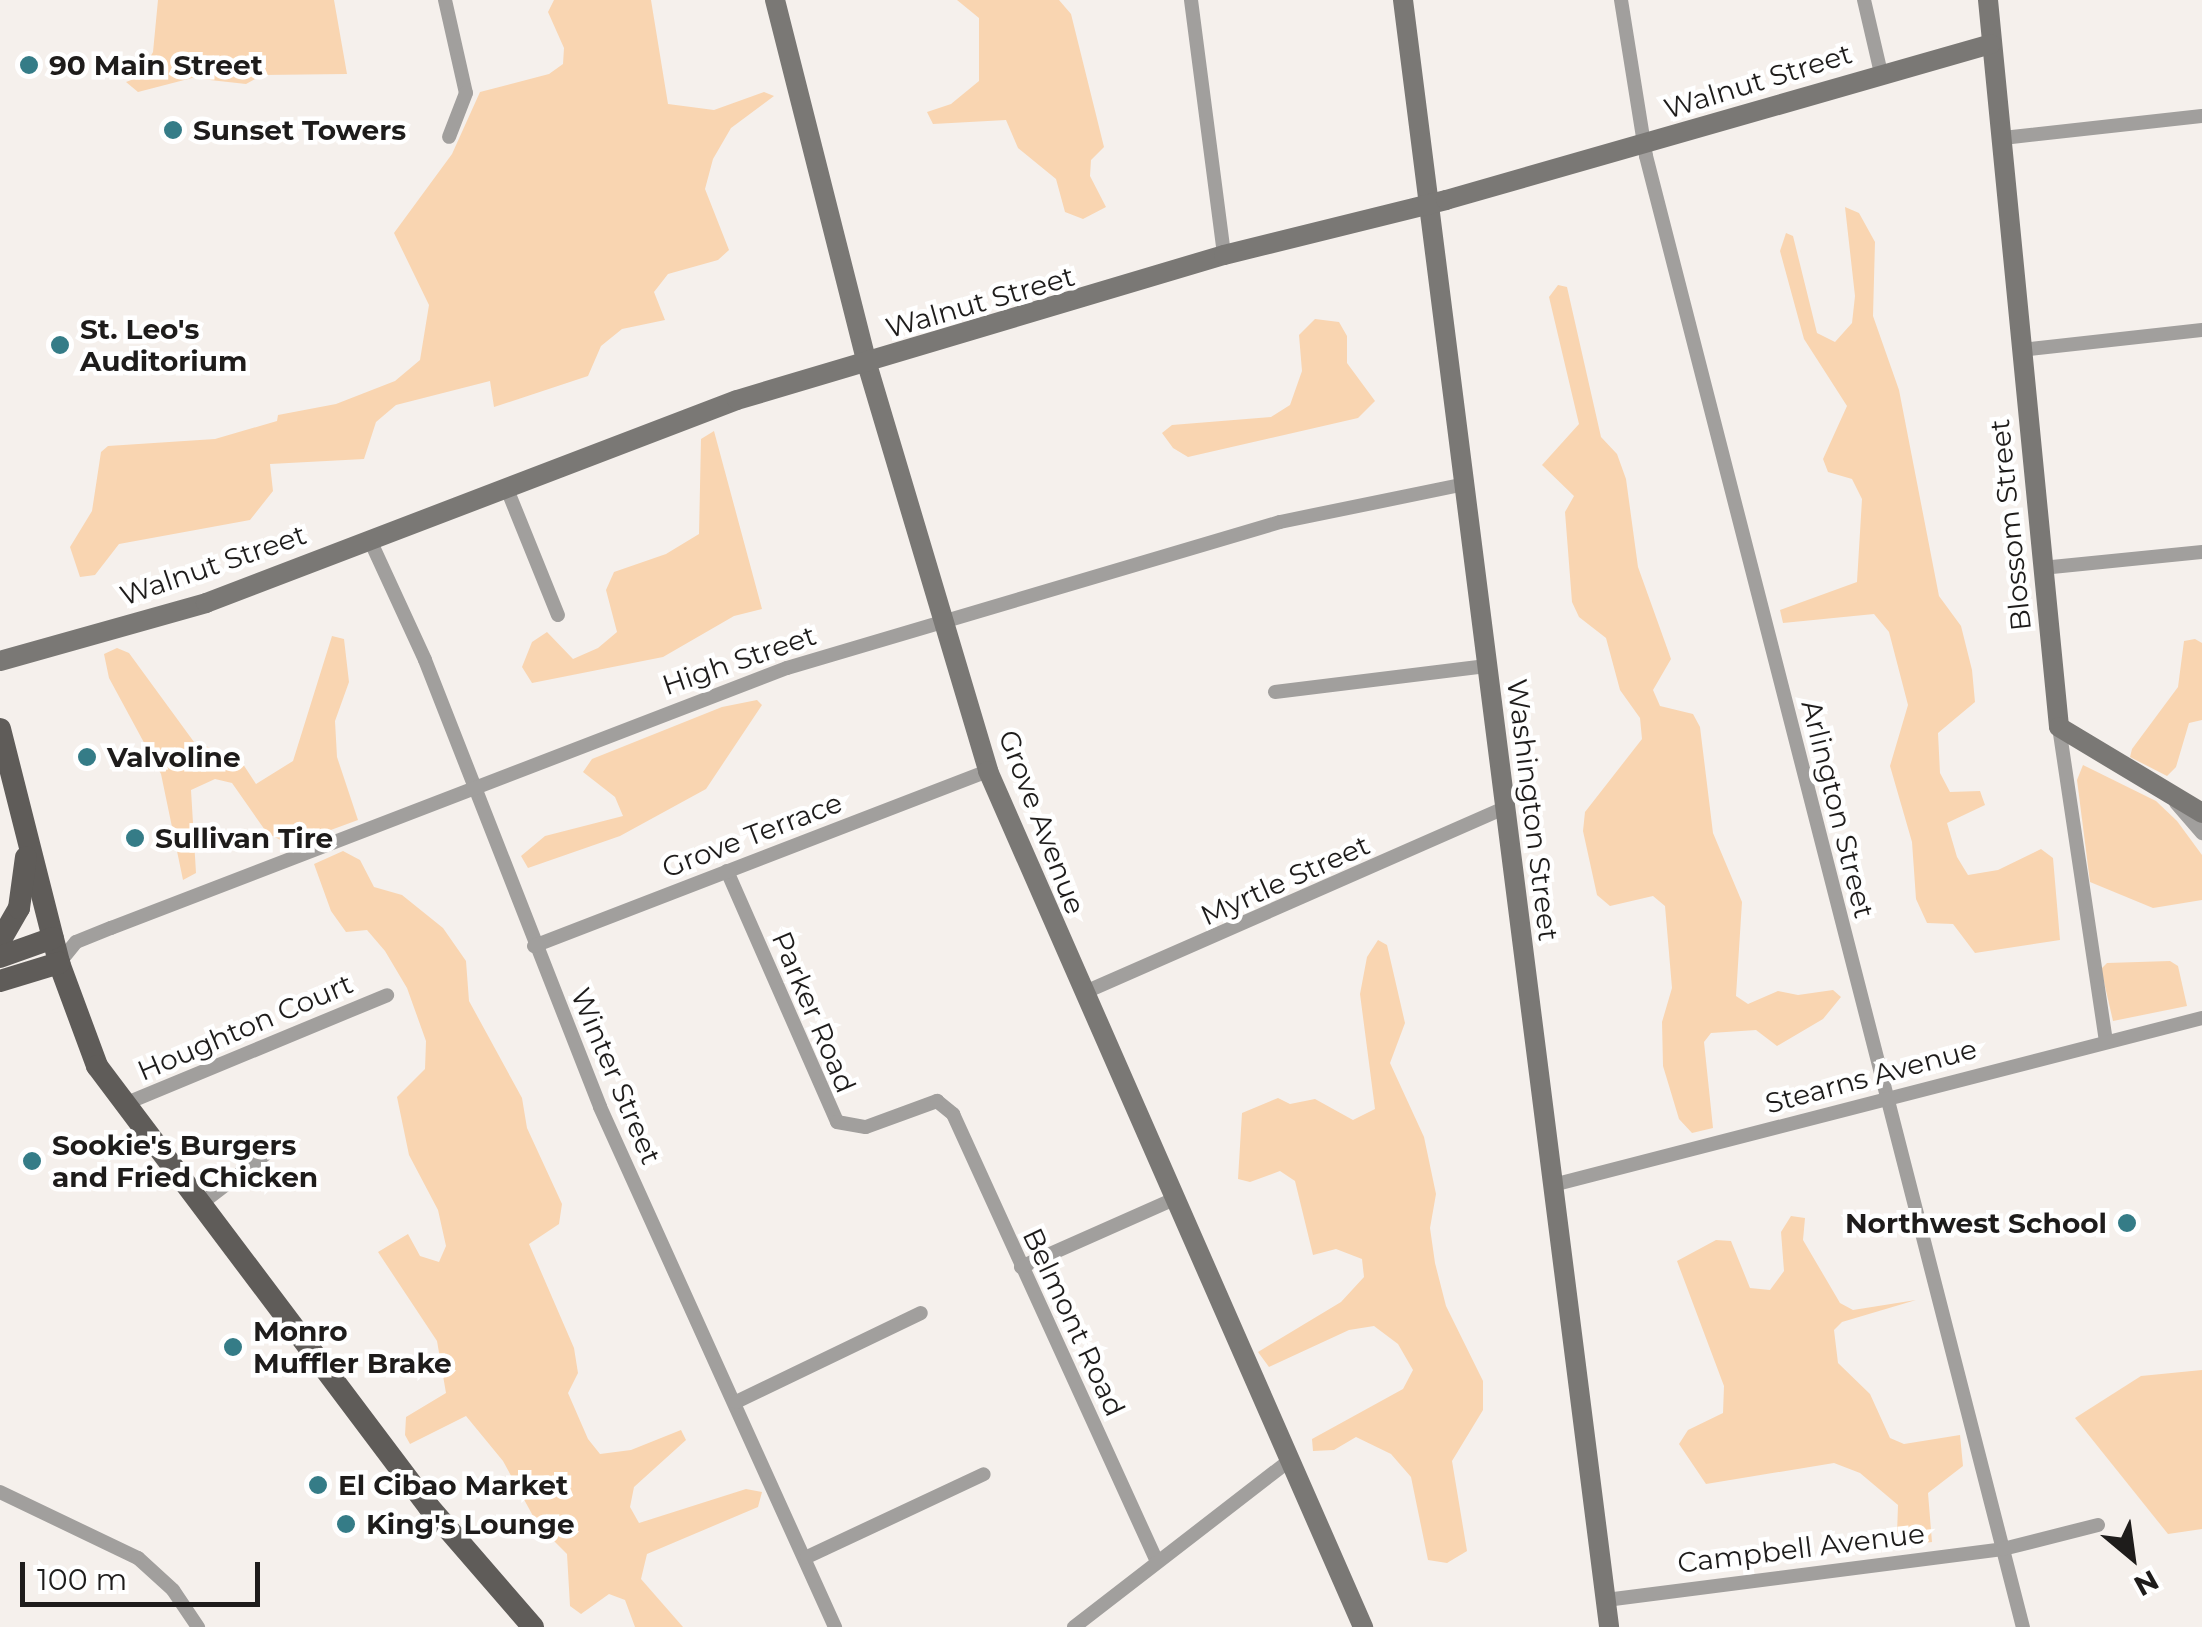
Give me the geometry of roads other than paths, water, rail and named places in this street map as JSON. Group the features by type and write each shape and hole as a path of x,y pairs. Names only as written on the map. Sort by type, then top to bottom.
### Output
{"main road":[{"path":"0,730 28,838 64,940 59,963 85,1040 122,1105 202,1203 429,1507 533,1627"},
{"path":"0,942 19,908 28,838"},
{"path":"0,958 64,940"},
{"path":"0,981 59,963"}],"street":[{"path":"445,0 466,93 449,137"},
{"name":"Grove Avenue","path":"775,0 867,364 988,770 1082,993 1177,1198 1363,1627"},
{"path":"1191,0 1224,255"},
{"name":"Washington Street","path":"1403,0 1609,1627"},
{"name":"Arlington Street","path":"1621,0 1643,143 2023,1627"},
{"path":"1864,0 1881,74"},
{"name":"Blossom Street","path":"1988,0 2059,727 2106,1042"},
{"name":"Walnut Street","path":"0,661 206,603 689,416 1224,255 1431,203 1991,44"},
{"path":"2002,138 2202,116"},
{"path":"2021,350 2202,330"},
{"name":"High Street","path":"64,940 473,790 788,668 1280,522 1465,484"},
{"path":"507,488 558,615"},
{"name":"Winter Street","path":"369,538 534,946 835,1627"},
{"path":"2042,568 2202,552"},
{"path":"1275,692 1488,666"},
{"path":"2059,727 2202,813"},
{"name":"Grove Terrace","path":"534,946 988,770"},
{"path":"2161,788 2202,833"},
{"name":"Myrtle Street","path":"1082,993 1505,808"},
{"name":"Parker Road","path":"727,871 837,1122 866,1127 945,1103"},
{"name":"Houghton Court","path":"122,1105 387,995"},
{"name":"Stearns Avenue","path":"1552,1185 2202,1018"},
{"name":"Belmont Road","path":"945,1103 1157,1562"},
{"path":"202,1203 267,1153"},
{"path":"1021,1267 1177,1198"},
{"path":"736,1402 922,1312"},
{"path":"1074,1627 1289,1461"},
{"path":"807,1557 984,1474"},
{"path":"0,1492 138,1558 173,1590 198,1627"},
{"name":"Campbell Avenue","path":"1606,1600 1786,1572 2003,1549 2098,1525"}],"place":[{"name":"90 Main Street","path":"29,65"},
{"name":"Sunset Towers","path":"173,130"},
{"name":"St. Leo's Auditorium","path":"60,345"},
{"name":"Valvoline","path":"87,757"},
{"name":"Sullivan Tire","path":"135,838"},
{"name":"Sookie's Burgers and Fried Chicken","path":"32,1161"},
{"name":"Northwest School","path":"2127,1223"},
{"name":"Monro Muffler Brake","path":"233,1347"},
{"name":"El Cibao Market","path":"318,1485"},
{"name":"King's Lounge","path":"346,1524"}]}
